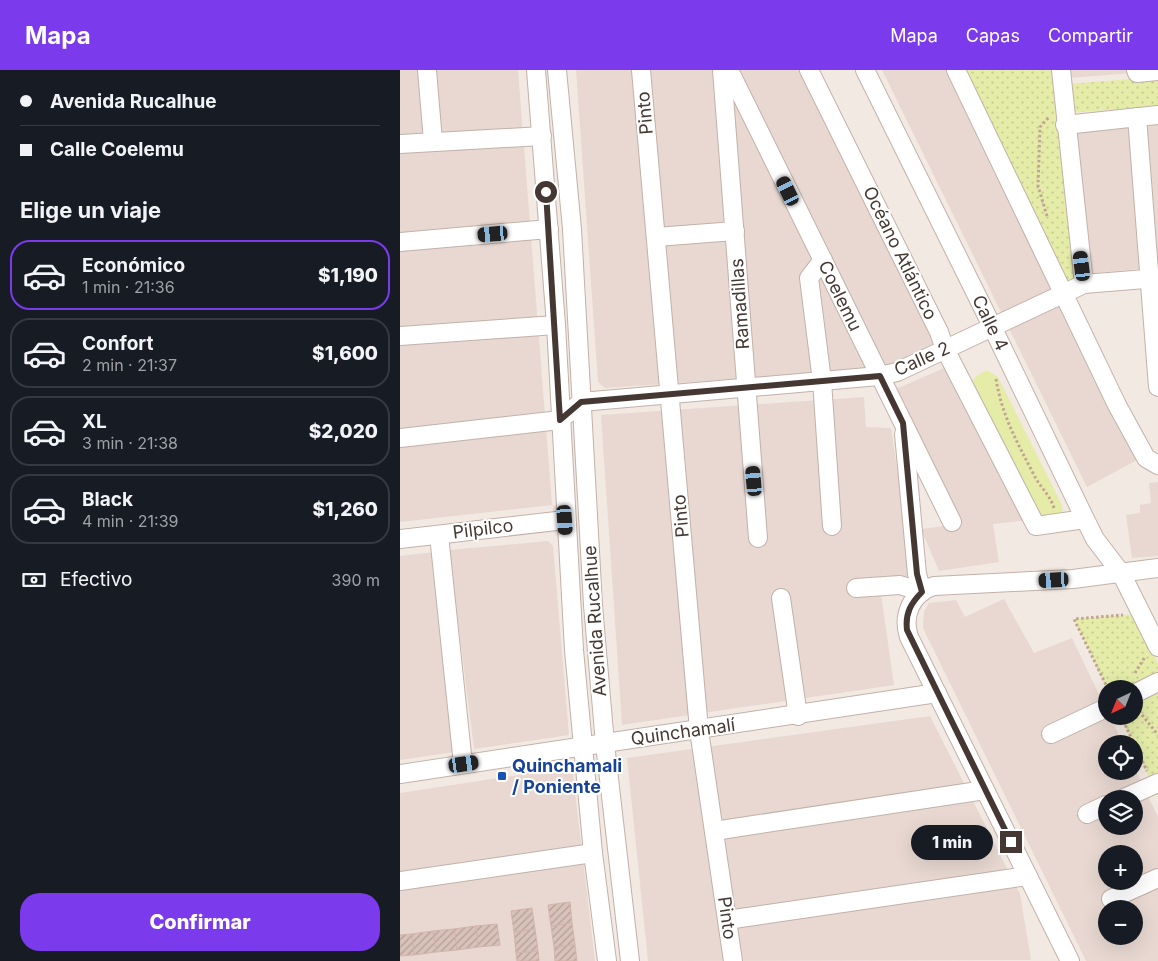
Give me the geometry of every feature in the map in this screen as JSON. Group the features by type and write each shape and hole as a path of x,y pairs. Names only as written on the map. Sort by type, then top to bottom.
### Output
{"street":[{"path":"427,70 432,141"},
{"name":"Avenida Rucalhue","path":"536,70 556,325 565,520 582,748 607,961"},
{"name":"Avenida Rucalhue","path":"557,70 572,229 593,605 604,744 630,961"},
{"name":"Pinto","path":"641,70 700,730 733,961"},
{"name":"Ramadillas","path":"722,70 758,538"},
{"name":"Coelemu","path":"729,70 952,522"},
{"name":"Océano Atlántico","path":"809,70 939,332 945,350 1036,526 1085,519"},
{"name":"Calle 4","path":"864,70 992,326 1095,539 1121,573"},
{"path":"956,70 1117,405 1146,458 1158,465"},
{"path":"1061,70 1084,284"},
{"path":"1137,72 1158,70"},
{"path":"1065,119 1158,115"},
{"path":"1137,117 1150,197 1158,387"},
{"path":"400,144 542,136"},
{"path":"400,242 549,230"},
{"path":"656,237 735,231"},
{"path":"823,260 810,278 822,381 832,526"},
{"name":"Calle 2","path":"581,402 747,386 880,376 897,372 1084,284 1153,278"},
{"path":"400,336 556,325"},
{"path":"400,438 560,420 581,402"},
{"path":"903,423 916,566 922,592"},
{"name":"Pilpilco","path":"400,539 565,520"},
{"path":"439,535 464,764"},
{"path":"1070,961 907,630 907,613 910,605 922,592 941,585 1073,579 1158,568"},
{"path":"1121,573 1154,648"},
{"path":"856,588 900,585 922,592"},
{"path":"781,598 798,716"},
{"path":"1143,690 1158,682"},
{"name":"Quinchamalí","path":"400,774 798,716 937,693"},
{"path":"1051,734 1098,712"},
{"path":"1137,790 1154,780"},
{"path":"714,831 985,790"},
{"path":"1087,814 1098,809"},
{"path":"400,881 593,853"},
{"path":"727,920 1028,876"},
{"path":"1110,900 1158,878"}],"path":[{"path":"1048,219 1038,186 1040,127 1047,118 1065,119"},
{"path":"996,373 1000,399 1007,423 1034,476 1051,497 1059,523"},
{"path":"1104,680 1074,619 1126,615"},
{"path":"1135,680 1135,674 1154,648"},
{"path":"1143,709 1158,735"},
{"path":"1126,725 1154,780"}],"shaded area":[{"path":"400,70 518,70 552,505 400,522"},
{"path":"576,70 804,70 939,342 892,368 605,388 598,382"},
{"path":"882,70 946,70 1137,460 1087,487"},
{"path":"1068,70 1158,70 1158,71 1069,78"},
{"path":"1158,123 1158,267 1085,274 1072,137 1077,129"},
{"path":"951,365 1028,520 993,524 999,562 939,571 921,529 960,524 896,389"},
{"path":"864,397 866,427 891,428 913,575 879,580 894,685 622,725 601,415"},
{"path":"1158,482 1158,556 1132,558 1126,515 1140,513 1140,505 1151,503 1149,483"},
{"path":"548,541 553,546 569,735 474,749 449,550"},
{"path":"434,552 455,752 400,760 400,556"},
{"path":"1004,599 1034,653 1072,638 1098,692 1098,725 1114,725 1119,735 1098,735 1098,780 1140,780 1158,817 1158,961 1086,961 923,628 924,612 929,603 956,600 965,617"},
{"path":"930,716 1020,894 1031,960 648,961 627,758"},
{"path":"572,767 595,961 400,961 400,793"}],"green space":[{"path":"963,70 1053,70 1079,278 1067,282"},
{"path":"1158,77 1158,106 1069,113 1067,84"},
{"path":"987,370 998,377 1062,505 1063,513 1048,516 1036,510 972,383 976,376"},
{"path":"1135,614 1158,664 1158,797 1143,765 1143,735 1129,735 1124,725 1143,725 1143,680 1103,680 1074,619"}],"building":[{"path":"570,902 572,923 551,926 548,905"},
{"path":"532,908 535,929 514,932 511,911"},
{"path":"572,923 575,945 554,947 551,926"},
{"path":"497,924 500,945 478,947 476,926"},
{"path":"476,926 478,947 457,950 454,929"},
{"path":"454,929 457,950 436,952 433,931"},
{"path":"535,929 538,951 516,953 514,932"},
{"path":"433,931 436,952 414,955 412,934"},
{"path":"412,934 414,955 400,956 400,935"},
{"path":"575,945 577,961 555,961 554,947"},
{"path":"538,951 539,961 517,961 516,953"}],"place":[{"name":"Quinchamali / Poniente","path":"502,776"}],"route":[{"path":"546,192 556,325 560,420 581,402 747,386 880,376 903,423 917,574 922,592 910,605 907,613 907,630 1011,842"}]}
